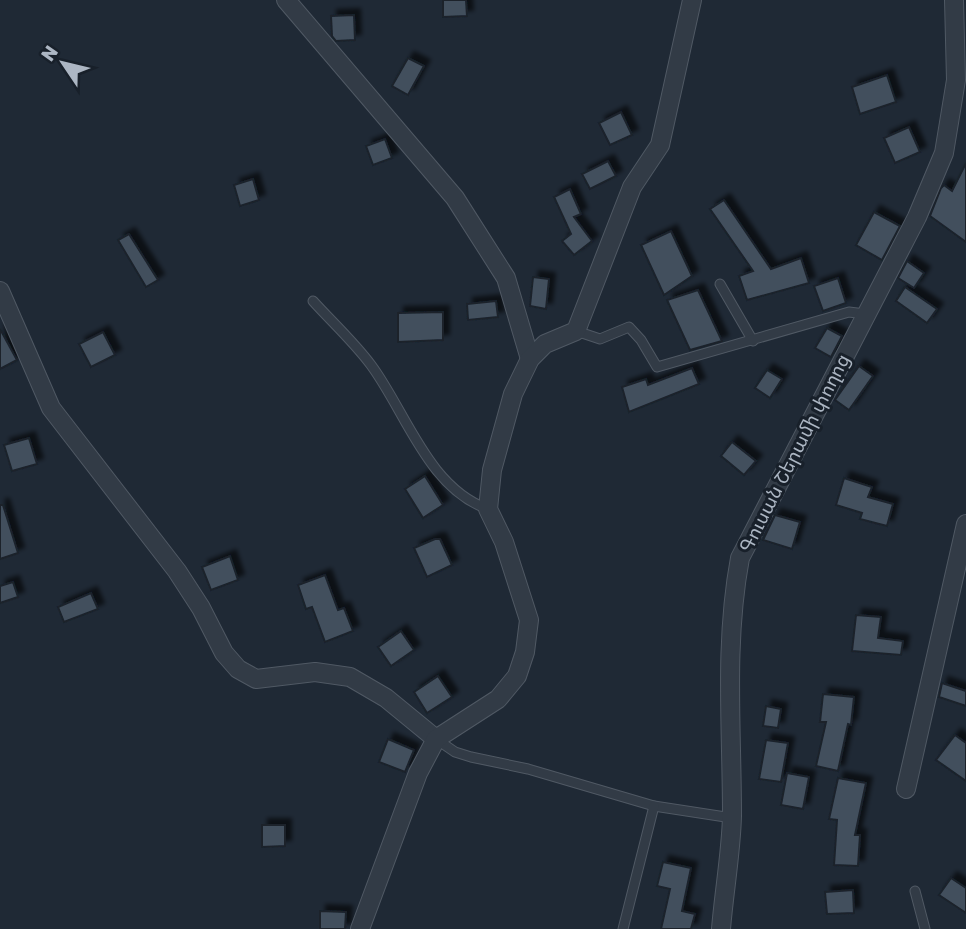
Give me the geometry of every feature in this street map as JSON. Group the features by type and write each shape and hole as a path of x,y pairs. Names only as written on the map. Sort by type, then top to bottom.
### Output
{"street":[{"path":"286,0 455,198 506,278 530,359"},
{"path":"360,929 418,773 436,739 498,699 517,676 525,652 529,620 517,578 488,509 492,470 513,394 530,359 545,344 576,331 632,187 660,145 692,0"},
{"name":"Գուսան Շերամի փողոց","path":"721,929 732,818 729,706 731,607 740,558 917,217 944,153 956,80 954,0"},
{"path":"0,291 51,408 177,571 201,608 224,653 237,669 256,679 315,672 350,677 386,698 436,739"},
{"path":"906,789 966,524"}],"lane":[{"path":"720,284 753,341"},
{"path":"313,301 371,365 439,473 468,502 488,509"},
{"path":"576,331 600,339 629,327 641,340 657,367 849,312 865,314"},
{"path":"436,739 455,752 471,757 528,769 654,806 732,818"},
{"path":"623,929 654,806"},
{"path":"915,891 925,929"}],"building":[{"path":"443,0 466,0 467,16 443,17"},
{"path":"354,15 355,40 336,41 332,36 331,16"},
{"path":"408,58 424,66 408,95 392,86"},
{"path":"887,75 896,102 860,114 852,87"},
{"path":"621,112 632,135 610,145 599,123"},
{"path":"909,127 920,152 895,163 884,138"},
{"path":"385,139 392,158 373,165 366,146"},
{"path":"608,161 616,176 590,189 582,174"},
{"path":"966,163 966,242 930,216 941,188 944,185 952,191"},
{"path":"253,179 259,200 240,206 234,185"},
{"path":"570,189 581,214 574,217 592,241 574,255 562,241 571,234 554,197"},
{"path":"724,200 771,269 801,258 809,283 747,300 739,276 753,271 710,209"},
{"path":"874,212 900,226 882,260 856,245"},
{"path":"671,231 692,276 664,295 641,245"},
{"path":"129,234 158,280 146,287 118,240"},
{"path":"907,261 924,273 914,288 898,278"},
{"path":"533,277 549,279 546,309 530,306"},
{"path":"838,278 846,303 823,311 814,286"},
{"path":"905,287 937,309 927,323 896,301"},
{"path":"698,290 722,341 690,350 667,300"},
{"path":"496,301 498,317 468,320 467,304"},
{"path":"443,312 443,340 398,342 398,313"},
{"path":"827,328 842,336 831,357 815,348"},
{"path":"0,329 17,360 0,369"},
{"path":"103,332 115,355 91,367 79,344"},
{"path":"859,366 873,376 849,410 835,400"},
{"path":"692,368 699,384 629,412 622,387 646,379 648,385"},
{"path":"767,370 782,379 770,398 755,388"},
{"path":"29,438 37,464 12,471 4,445"},
{"path":"732,442 756,461 744,475 721,456"},
{"path":"425,476 443,505 423,518 405,489"},
{"path":"844,478 872,487 868,497 893,504 887,526 860,519 862,513 836,505"},
{"path":"0,505 3,505 18,553 0,559"},
{"path":"775,515 800,522 792,549 763,540"},
{"path":"440,539 452,565 427,577 414,548"},
{"path":"230,556 238,580 211,590 202,567"},
{"path":"325,575 338,610 344,608 353,631 325,642 312,607 306,609 298,585"},
{"path":"13,582 18,597 0,603 0,586"},
{"path":"91,593 98,609 64,622 58,607"},
{"path":"856,615 881,617 878,638 903,641 901,655 852,651"},
{"path":"401,631 414,650 391,666 378,647"},
{"path":"438,676 452,697 427,713 414,692"},
{"path":"942,683 966,691 966,706 939,697"},
{"path":"823,694 854,697 851,725 848,724 838,771 816,766 826,722 820,722"},
{"path":"766,706 781,709 778,728 763,726"},
{"path":"955,735 966,743 966,781 936,760"},
{"path":"388,739 414,750 405,772 379,762"},
{"path":"766,740 788,743 781,782 759,779"},
{"path":"787,773 809,777 803,809 781,805"},
{"path":"838,778 866,783 855,835 860,835 858,866 834,865 837,820 829,819"},
{"path":"262,825 285,825 285,846 262,847"},
{"path":"663,862 691,868 682,911 695,914 691,929 661,929 670,889 657,886"},
{"path":"951,878 966,888 966,913 939,895"},
{"path":"853,890 854,913 827,914 825,892"},
{"path":"320,911 346,912 345,929 320,929"}]}
